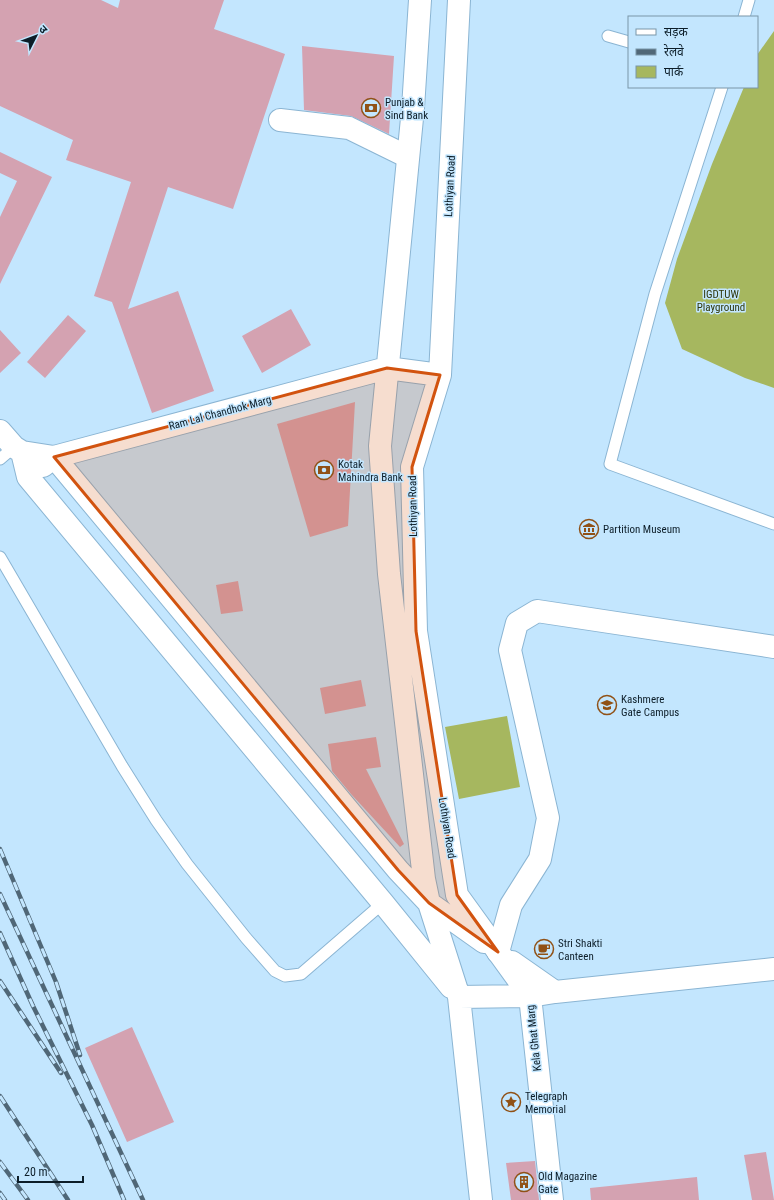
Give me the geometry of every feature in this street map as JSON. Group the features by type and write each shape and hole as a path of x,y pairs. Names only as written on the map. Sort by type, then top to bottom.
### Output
{"street":[{"path":"420,0 413,108 380,446 389,574 424,878 429,903 459,997 481,1200"},
{"name":"Lothiyan Road","path":"459,0 440,375 412,467 416,631 457,895 530,996"},
{"path":"280,120 349,128 408,157"},
{"path":"387,368 440,375"},
{"name":"Ram Lal Chandhok Marg","path":"54,458 387,368"},
{"path":"0,431 28,477 383,903 459,997"},
{"path":"12,453 54,458 398,870 429,903 555,992"},
{"path":"28,477 54,458"},
{"path":"498,952 511,905 540,859 548,818 510,650 517,623 537,611 774,647"},
{"path":"459,997 530,996 555,992 774,969"},
{"name":"Kela Ghat Marg","path":"530,996 552,1200"}],"lane":[{"path":"744,16 749,0"},
{"path":"608,36 628,42"},
{"path":"722,88 655,294 610,464 774,524"},
{"path":"0,556 95,721 156,820 202,884 275,971 285,976 301,974 383,903"}],"highlighted area":[{"path":"387,368 440,375 412,467 416,631 457,895 498,952 429,903 398,870 54,457"}],"green space":[{"name":"IGDTUW Playground","path":"774,31 774,388 745,378 682,349 665,303 677,259 712,164 744,88 758,88 758,54"},
{"path":"507,716 520,787 459,799 445,727"}],"building":[{"path":"0,0 101,0 118,8 120,0 224,0 214,29 285,54 233,209 168,187 128,309 178,291 214,391 152,413 112,302 94,296 131,182 66,160 73,140 0,106"},
{"path":"302,46 394,56 389,134 351,116 304,110"},
{"path":"0,152 52,177 0,284 0,217 17,181 0,173"},
{"path":"291,309 311,345 262,373 242,336"},
{"path":"68,315 86,331 45,378 27,362"},
{"path":"0,330 21,353 0,373"},
{"path":"355,402 348,526 310,537 277,424"},
{"path":"238,581 243,611 221,614 216,585"},
{"path":"361,680 366,706 325,714 320,688"},
{"path":"376,737 381,767 366,769 404,844 400,847 332,771 328,744"},
{"path":"132,1027 174,1122 127,1142 85,1048"},
{"path":"766,1152 774,1200 752,1200 744,1155"},
{"name":"Old Magazine Gate","path":"535,1161 539,1200 511,1200 506,1163"},
{"path":"697,1177 699,1200 591,1200 590,1188"}],"railway":[{"path":"0,849 56,982 80,1055"},
{"path":"0,894 143,1200"},
{"path":"0,933 33,1006 92,1125 124,1200"},
{"path":"0,981 61,1073"},
{"path":"0,1096 68,1200"},
{"path":"0,1162 28,1200"},
{"path":"0,1193 5,1200"}],"place":[{"name":"Punjab & Sind Bank","path":"371,108"},
{"name":"Kotak Mahindra Bank","path":"324,470"},
{"name":"Partition Museum","path":"589,529"},
{"name":"Kashmere Gate Campus","path":"607,705"},
{"name":"Stri Shakti Canteen","path":"544,949"},
{"name":"Telegraph Memorial","path":"511,1102"},
{"name":"Old Magazine Gate","path":"524,1182"}]}
